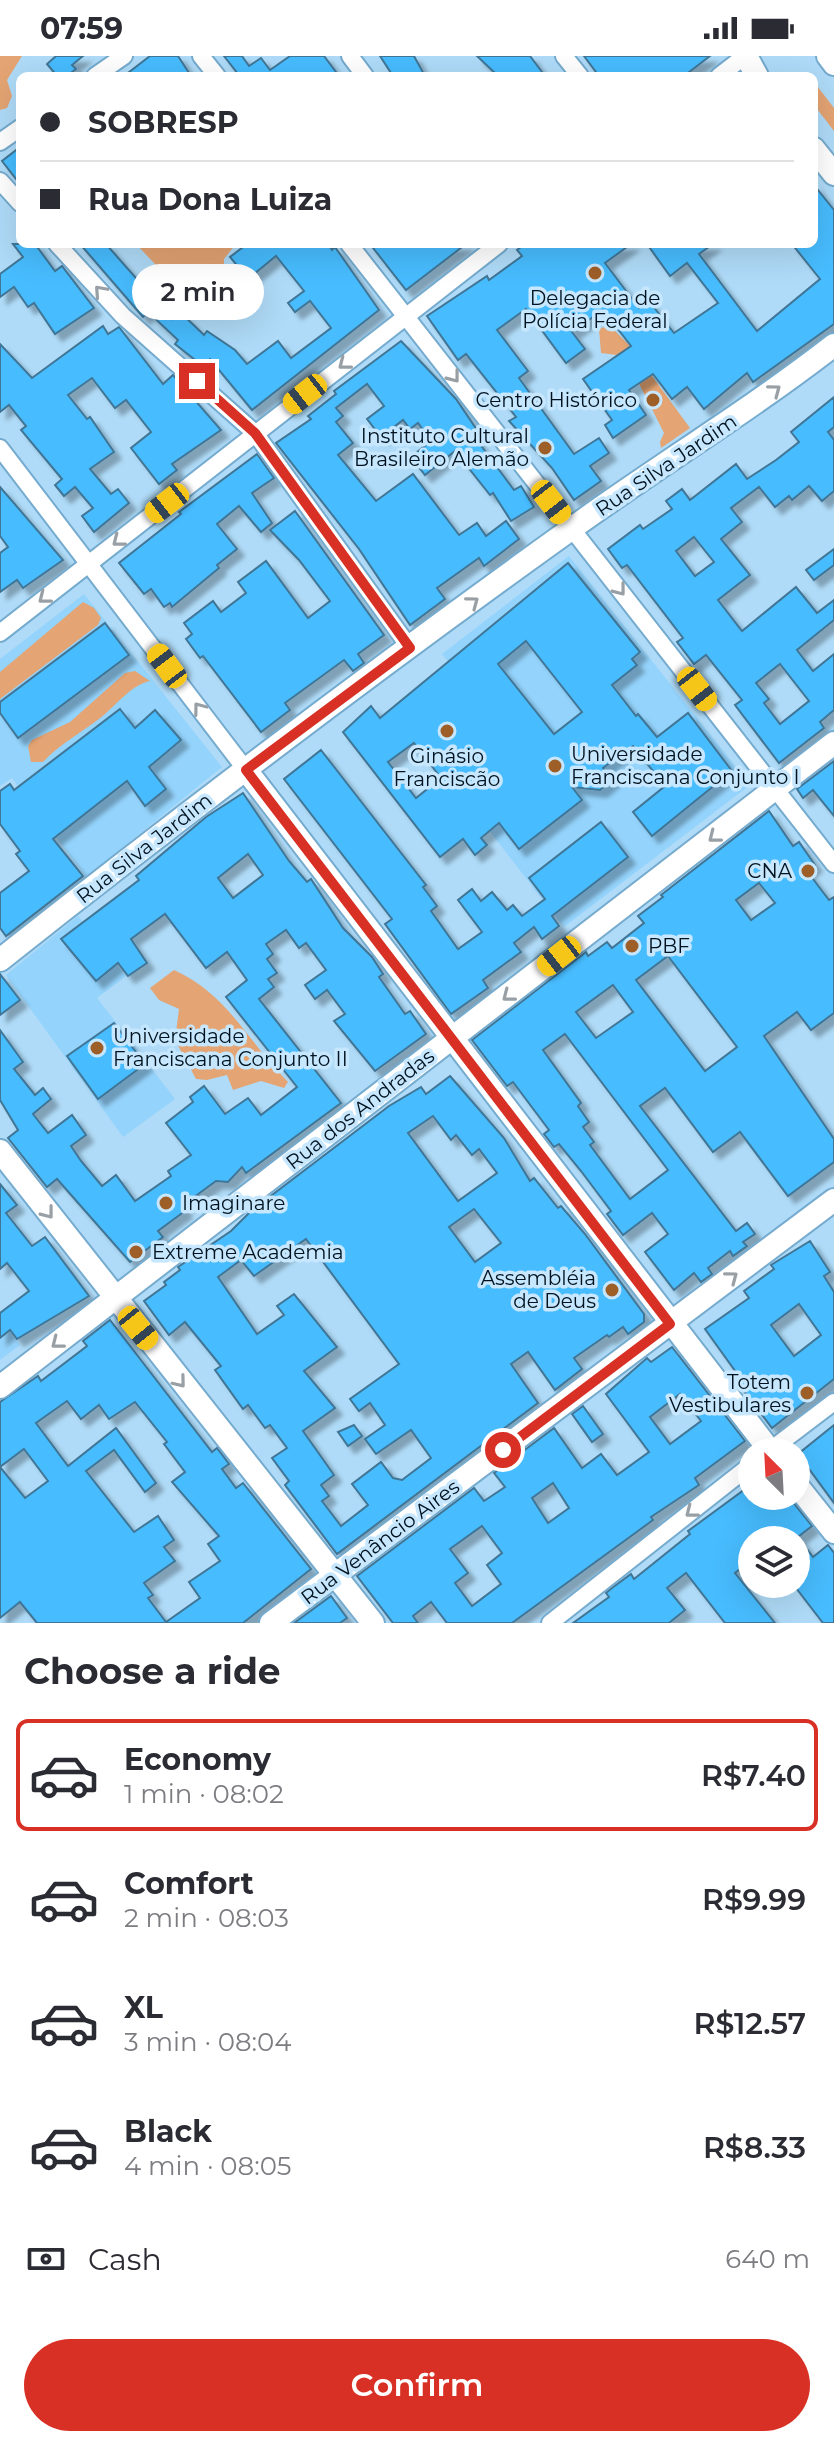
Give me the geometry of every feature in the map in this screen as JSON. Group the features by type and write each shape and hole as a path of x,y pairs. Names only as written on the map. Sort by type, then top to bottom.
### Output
{"street":[{"path":"101,72 124,56"},
{"path":"201,56 214,72"},
{"path":"564,56 577,72"},
{"path":"724,72 746,56"},
{"path":"828,56 834,64"},
{"path":"818,154 834,174"},
{"path":"0,181 16,199"},
{"path":"61,248 123,316 255,433 410,648"},
{"path":"352,248 834,864"},
{"path":"0,633 493,248"},
{"name":"Rua Silva Jardim","path":"0,960 246,770 572,528 767,397 834,345"},
{"path":"0,448 670,1324 753,1438"},
{"name":"Rua dos Andradas","path":"0,1387 834,743"},
{"path":"0,1151 373,1623"},
{"name":"Rua Venâncio Aires","path":"271,1623 834,1200"},
{"path":"787,1438 834,1402"},
{"path":"553,1622 738,1476"},
{"path":"810,1502 834,1532"}],"shaded area":[{"path":"0,56 22,56 7,80 12,96 7,108 0,110"},
{"path":"818,87 834,108 834,131 818,110"},
{"path":"140,248 233,248 224,259 224,271 248,282 250,288 244,299 231,303 188,299"},
{"path":"609,325 630,346 690,428 661,448 664,433 625,356 601,353 599,329"},
{"path":"569,556 750,785 564,927 459,792 516,747 442,654"},
{"path":"84,594 222,767 86,877 12,778 0,786 0,659"},
{"path":"83,602 94,608 101,618 98,625 0,699 0,672"},
{"path":"135,671 150,681 129,692 43,762 31,762 28,746 32,740 70,722 125,673"},
{"name":"Universidade Franciscana Conjunto II","path":"78,916 126,976 97,998 175,1099 123,1137 6,975"},
{"path":"174,970 193,980 223,1006 288,1082 284,1088 261,1081 233,1090 227,1075 196,1079 175,1040 179,1009 159,1000 150,988"},
{"path":"0,1319 20,1345 0,1360"}],"building":[{"path":"56,56 83,56 72,65 76,69 72,72 54,72 47,64"},
{"path":"150,56 178,56 188,72 129,72"},
{"path":"224,56 242,56 249,66 261,58 270,70 290,56 324,56 336,72 236,72"},
{"path":"380,56 414,56 423,72 390,72"},
{"path":"477,56 530,56 542,72 494,72"},
{"path":"584,56 710,56 689,72 596,72"},
{"path":"16,150 16,179 2,161"},
{"path":"818,190 834,210 834,324 753,382 747,373 704,409 687,387 672,399 653,374 629,390 646,415 613,438 605,425 612,420 583,379 631,346 603,310 572,332 585,349 566,363 526,309 497,330 528,371 519,378 574,454 599,438 609,453 590,466 601,481 574,500 552,468 509,421 516,417 466,354 458,360 427,316 487,276 489,280 522,256 517,250 520,248 626,248 605,263 639,308 649,301 674,333 718,303 687,263 670,276 650,248 707,248 699,254 757,331 820,279 795,248 818,248"},
{"path":"16,248 38,248 55,271 62,266 94,308 55,334 34,303 28,307 14,287 0,297 0,274 23,257"},
{"path":"83,248 110,248 172,319 179,311 204,335 207,331 235,350 247,364 278,341 291,358 331,328 310,301 295,312 288,303 304,291 276,256 248,279 230,257 242,248 336,248 379,310 252,410 210,359 204,367 175,344 178,340 148,312 143,317"},
{"path":"373,248 461,248 406,290"},
{"path":"103,326 108,334 119,327 163,384 173,375 221,430 172,464 177,470 159,484 131,448 151,432 126,400 115,408 92,378 68,395 87,419 90,417 114,452 90,469 111,494 118,489 129,503 94,532 82,516 93,508 75,487 64,496 55,485 62,479 21,430 26,426 9,405 0,412 0,344 32,378"},
{"path":"401,341 456,399 479,433 474,436 514,490 521,486 534,507 511,521 493,493 490,495 455,451 425,475 411,457 431,441 418,423 410,429 403,420 381,437 367,419 384,406 367,384 336,408 343,416 336,422 353,443 338,455 376,501 413,474 459,535 477,523 486,536 506,521 519,539 484,566 479,558 437,588 445,599 410,625 359,549 276,443 311,419 308,416 336,394 334,391"},
{"path":"834,397 834,427 828,432 834,440 834,491 822,501 809,486 792,500 789,496 775,507 759,487 731,508 742,522 721,539 750,575 718,600 742,631 796,587 817,613 834,600 834,620 797,650 813,671 834,654 834,710 820,722 824,728 779,763 735,705 742,700 706,655 694,664 677,642 683,638 627,565 622,568 608,549 640,525 643,529 672,509 666,501 682,489 690,500 736,464 747,479 799,442 791,432","holes":["694,537 714,562 695,576 676,551","780,664 809,701 780,724 764,703 769,699 756,683"]},
{"path":"257,454 274,478 252,493 272,523 261,532 239,506 217,524 237,549 217,565 219,568 172,607 170,603 164,607 151,589 144,594 119,563 181,514 179,512"},
{"path":"0,487 63,560 23,588 17,580 0,592 0,553 8,547 0,536"},
{"path":"295,511 384,635 358,654 364,663 353,671 344,660 285,703 290,710 261,732 203,656 200,658 186,639 192,634 184,623 213,601 221,612 246,593 238,582 266,561 308,618 330,601 299,560 270,530"},
{"path":"834,549 834,565 814,580 806,570"},
{"path":"568,563 640,652 632,659 637,665 612,685 636,716 638,714 657,737 688,713 732,771 652,836 633,812 665,786 633,746 603,768 612,780 600,790 572,787 582,800 519,849 499,823 481,838 487,845 475,855 463,839 440,857 343,732 371,706 380,718","holes":["526,641 582,712 554,734 498,664","414,743 441,778 416,798 388,762"]},
{"path":"105,623 129,655 18,738 0,713 0,702"},
{"path":"120,709 135,728 155,710 181,740 149,767 166,789 145,806 127,781 53,839 83,876 6,936 0,928 0,893 29,871 16,854 20,851 0,824 0,791 10,784 14,790"},
{"path":"321,750 426,885 423,887 437,906 431,911 458,949 482,932 458,900 472,889 481,901 492,892 507,910 513,905 522,916 545,899 529,878 601,822 628,857 552,916 559,926 542,939 534,927 514,943 521,952 483,980 488,988 451,1014 385,924 392,919 284,779"},
{"path":"834,761 834,816 813,790 803,798 797,789"},
{"path":"243,793 289,861 307,882 311,879 343,928 372,957 383,974 379,977 405,1014 410,1011 426,1034 375,1071 334,1021 345,1014 327,990 315,999 305,985 326,970 306,943 299,948 286,930 266,944 273,954 267,959 277,973 268,979 274,987 259,999 341,1103 246,1173 242,1167 228,1182 216,1181 182,1206 185,1211 158,1231 163,1237 130,1262 57,1179 47,1187 8,1138 18,1130 0,1100 0,1030 23,1062 14,1069 35,1095 43,1088 51,1099 33,1114 48,1133 72,1115 86,1135 71,1146 81,1161 102,1186 116,1175 135,1201 171,1176 168,1171 191,1155 166,1123 193,1102 190,1097 204,1086 225,1114 248,1098 261,1115 297,1087 226,997 247,980 227,952 206,968 165,914 131,939 147,963 128,976 118,963 96,981 61,939 139,880 136,876 206,817","holes":["248,854 263,875 233,898 218,878"]},
{"path":"769,811 793,846 799,842 815,865 807,871 829,900 834,897 834,1013 811,1030 797,1012 764,1036 834,1139 834,1162 788,1196 740,1132 713,1152 665,1088 640,1106 736,1231 747,1223 755,1234 743,1242 747,1246 733,1256 730,1251 708,1268 712,1274 701,1282 694,1273 674,1290 645,1252 668,1234 652,1213 623,1235 607,1214 611,1211 581,1171 559,1144 554,1147 544,1134 549,1130 513,1082 507,1086 472,1040 586,952 588,956 607,942 612,948 644,923 638,916 663,897 661,895","holes":["759,883 775,903 751,920 736,900","668,956 737,1047 705,1071 636,980","613,985 633,1012 596,1038 576,1012","565,1034 668,1170 630,1199 590,1145 594,1142 583,1127 589,1122 578,1106 581,1103 543,1050"]},
{"path":"0,974 20,1000 0,1015"},
{"path":"114,1023 145,1064 98,1099 67,1056"},
{"path":"450,1076 504,1138 530,1181 534,1178 558,1208 561,1206 585,1234 644,1314 644,1322 628,1334 623,1327 609,1337 607,1335 574,1358 582,1369 555,1390 528,1352 511,1364 538,1403 337,1554 285,1485 289,1481 272,1458 287,1448 270,1425 265,1428 248,1405 243,1409 215,1370 221,1366 185,1322 169,1335 144,1301 166,1285 164,1282 180,1270 178,1267 231,1231 251,1211 389,1106 421,1087 426,1094","holes":["433,1116 451,1140 456,1135 472,1155 479,1149 497,1173 458,1201 408,1133","474,1209 501,1243 475,1262 449,1227","306,1239 399,1364 350,1399 359,1411 370,1403 385,1425 365,1439 376,1454 411,1430 431,1458 402,1480 393,1478 381,1462 352,1484 368,1505 341,1526 322,1501 329,1496 321,1485 334,1475 303,1431 335,1408 304,1371 337,1347 294,1294 277,1306 284,1315 257,1334 218,1277 241,1260 254,1276"]},
{"path":"0,1184 17,1205 6,1213 32,1246 45,1237 89,1296 17,1339 10,1330 0,1338 0,1313 29,1291 7,1263 0,1269"},
{"path":"810,1241 830,1272 824,1276 834,1292 834,1379 772,1428 734,1378 738,1375 705,1329 749,1298 744,1291 774,1269 771,1265","holes":["799,1304 821,1335 794,1356 771,1325"]},
{"path":"110,1320 212,1452 217,1448 229,1464 222,1469 236,1488 243,1483 311,1569 243,1623 37,1623 20,1602 0,1618 0,1467 0,1402 38,1376 41,1381 87,1346 83,1341","holes":["67,1401 81,1419 99,1405 109,1419 135,1402 167,1442 164,1444 185,1472 172,1482 219,1536 208,1544 220,1561 189,1582 200,1598 166,1622 148,1598 153,1595 144,1583 175,1561 164,1547 174,1540 158,1516 134,1532 86,1471 114,1450 145,1492 156,1483 116,1428 68,1466 36,1423","24,1449 48,1481 25,1498 0,1467"]},
{"path":"672,1347 743,1438 738,1438 738,1446 695,1478 699,1485 651,1517 653,1520 512,1623 447,1623 431,1602 413,1616 418,1623 393,1623 357,1576 474,1488 484,1501 505,1487 494,1473 554,1428 582,1468 601,1454 617,1475 649,1452 606,1394 647,1358 651,1362","holes":["680,1394 701,1421 670,1444 650,1417","553,1483 569,1508 548,1523 532,1498","482,1526 502,1553 487,1565 501,1584 472,1606 455,1583 468,1573 450,1549"]},
{"path":"583,1406 603,1434 592,1442 572,1414"},
{"path":"354,1425 362,1436 348,1446 338,1432"},
{"path":"834,1425 834,1503 810,1470 810,1444"},
{"path":"738,1494 738,1510 799,1510 812,1526 810,1528 738,1526 738,1571 735,1573 738,1577 738,1598 755,1598 775,1623 725,1623 686,1573 667,1588 685,1610 669,1623 573,1623 609,1597 606,1593 631,1574 634,1579 690,1534 688,1531"},
{"path":"828,1545 834,1553 834,1623 823,1623 804,1598 810,1598 810,1553 813,1557"},
{"path":"331,1596 347,1618 340,1623 294,1623"}],"place":[{"name":"Delegacia de Polícia Federal","path":"595,273"},
{"name":"Centro Histórico","path":"653,400"},
{"name":"Instituto Cultural Brasileiro Alemão","path":"545,448"},
{"name":"Ginásio Franciscão","path":"447,731"},
{"name":"Universidade Franciscana Conjunto I","path":"555,766"},
{"name":"CNA","path":"808,871"},
{"name":"PBF","path":"632,946"},
{"name":"Universidade Franciscana Conjunto II","path":"97,1048"},
{"name":"Imaginare","path":"166,1203"},
{"name":"Extreme Academia","path":"136,1252"},
{"name":"Assembléia de Deus","path":"612,1290"},
{"name":"Totem Vestibulares","path":"807,1393"}],"route":[{"path":"197,381 255,433 410,648 246,770 670,1324 503,1450"}]}
